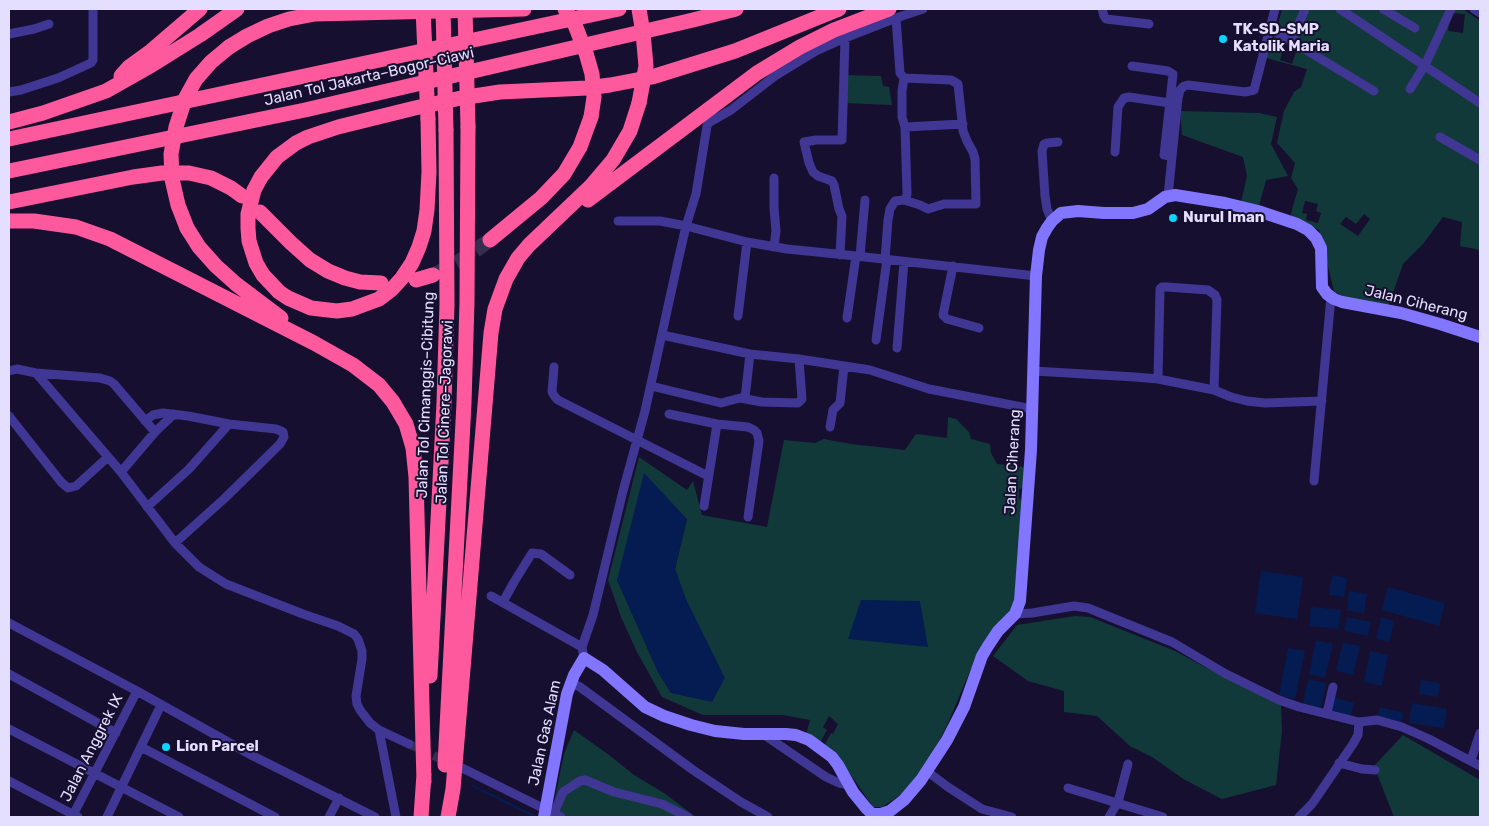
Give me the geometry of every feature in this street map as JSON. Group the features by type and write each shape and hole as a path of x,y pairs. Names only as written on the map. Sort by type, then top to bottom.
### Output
{"highway":[{"path":"106,91 129,67 200,9"},
{"path":"9,122 106,91 152,65 236,9"},
{"path":"423,9 428,119 429,192 424,231 419,247 412,263 392,289 379,299 365,306 330,311 300,304 288,298 270,284 263,275 256,263 249,241 248,228 250,202 254,190 276,157 296,143 338,127 414,108 461,98 500,92 568,90 602,86 671,72 735,50 839,9"},
{"name":"Jalan Tol Cimanggis–Cibitung","path":"424,782 436,578 447,304 443,9"},
{"name":"Jalan Tol Cinere–Jagorawi","path":"442,817 464,403 467,302 468,127 465,9"},
{"path":"314,343 229,278 199,247 187,228 178,205 172,179 171,154 176,127 185,99 196,79 211,62 229,47 268,26 289,19 315,14 524,9"},
{"path":"490,240 541,198 564,174 580,147 591,117 594,97 590,67 575,25 565,9"},
{"name":"Jalan Tol Jakarta–Bogor–Ciawi","path":"9,139 619,9"},
{"path":"448,817 453,789 491,332 495,310 512,267 529,244 590,187 613,160 630,131 640,103 646,66 644,34 639,9"},
{"name":"Jalan Tol Jakarta–Bogor–Ciawi","path":"9,172 305,110 736,9"},
{"path":"529,244 737,88 800,47 834,30 892,13"},
{"path":"9,202 162,173 189,173 211,178 242,196"},
{"path":"260,212 310,260 345,278 360,282 381,283"},
{"path":"9,221 34,221 76,227 110,239 314,343 353,365 379,385 393,402 406,424 413,448 416,477 424,782 421,817"},
{"path":"416,280 433,275"}],"street":[{"path":"9,92 58,78 92,63 93,9"},
{"path":"583,653 651,386 686,226 696,194 708,123 731,110 775,76 816,51 892,13 923,9"},
{"path":"1102,9 1106,19 1149,24"},
{"path":"1168,196 1180,90 1188,85 1245,92 1254,90 1275,9"},
{"path":"1292,41 1306,9"},
{"path":"1340,9 1480,103"},
{"path":"1383,9 1415,28"},
{"path":"1410,89 1425,65 1451,9"},
{"path":"1474,9 1480,13"},
{"path":"892,13 900,73 904,78 902,117 905,128 907,194 904,200"},
{"path":"9,34 49,24"},
{"path":"1276,32 1374,90"},
{"path":"840,255 842,216 834,185 832,181 813,172 804,142 842,140 845,38"},
{"path":"1132,66 1172,73 1164,155 1172,157"},
{"path":"876,340 886,259 888,220 890,209 895,201 904,200 928,209 944,204 976,204 974,156 972,148 965,138 959,87 956,82 951,80 904,78"},
{"path":"1115,152 1118,107 1124,98 1129,97 1170,103"},
{"path":"905,128 963,124"},
{"path":"1440,137 1480,160"},
{"path":"1058,142 1044,144 1042,151 1045,196 1047,209 1052,221 1060,213 1072,211 1118,214 1140,212 1168,196 1181,196 1238,206 1287,220 1308,230 1320,244 1322,253 1322,287 1331,297 1314,481"},
{"path":"774,178 776,231 774,247"},
{"path":"848,318 865,200"},
{"path":"618,221 660,221 774,247 1036,276"},
{"name":"Jalan Ciherang","path":"763,734 786,734 809,740 838,765 849,785 872,814 881,814 897,806 928,772 947,740 964,707 982,656 998,631 1015,614 1021,594 1031,450 1036,276 1040,244 1044,232 1052,221"},
{"path":"738,316 747,242"},
{"path":"897,348 904,262"},
{"path":"953,266 943,315 947,319 979,328"},
{"path":"1158,379 1160,290 1162,287 1208,290 1215,295 1217,300 1214,390"},
{"name":"Jalan Ciherang","path":"1331,297 1342,302 1401,313 1480,334"},
{"path":"662,335 750,354 799,359 870,370 929,389 1032,409"},
{"path":"745,398 750,354"},
{"path":"651,386 721,403 737,398 762,402 800,402 802,399 799,359"},
{"path":"830,427 833,410 840,403 844,366"},
{"path":"554,367 552,388 555,397 708,476"},
{"path":"9,371 17,369 36,373 110,380 155,432"},
{"path":"1034,372 1158,379 1214,390 1247,401 1265,403 1322,401"},
{"path":"36,373 121,472 175,543 199,567 221,582 338,626 354,634 360,644 362,659 356,696 358,704 370,723 379,730 409,744"},
{"path":"145,421 158,414 174,414 229,424 276,429 283,432 284,437 280,444 225,498 175,543"},
{"path":"121,472 155,432 174,414"},
{"path":"669,414 717,424 748,427 754,430 759,437 748,517"},
{"path":"9,416 61,482 68,488 76,486 108,458"},
{"path":"147,507 189,469 229,424"},
{"path":"704,506 717,424"},
{"path":"503,602 532,552 541,554 570,575"},
{"path":"490,596 503,602 583,653 652,712 705,729 744,734 763,734 826,777 849,785"},
{"path":"1015,614 1065,607 1081,606 1088,608 1172,642 1226,674 1279,700 1358,722 1377,720 1402,727 1480,766"},
{"path":"10,627 137,691 253,756 375,817"},
{"name":"Jalan Gas Alam","path":"551,814 562,720 571,682 583,653"},
{"path":"9,674 116,733"},
{"path":"571,682 693,770 741,802 768,817"},
{"path":"1327,713 1334,687"},
{"name":"Jalan Anggrek IX","path":"75,816 137,691"},
{"path":"107,817 161,705"},
{"path":"1304,815 1353,744 1358,735 1358,722"},
{"path":"9,730 179,817"},
{"path":"379,730 396,817"},
{"path":"1471,760 1480,733"},
{"path":"141,747 275,817"},
{"path":"1339,762 1362,769 1374,770"},
{"path":"1109,817 1118,802 1128,764"},
{"path":"462,768 551,814 563,792 580,780 585,780 614,792 662,804 688,817"},
{"path":"928,772 982,812 994,817"},
{"path":"9,781 75,816"},
{"path":"1068,788 1163,817"},
{"path":"329,817 339,798"},
{"path":"982,812 1012,817"}],"green space":[{"path":"1282,9 1463,9 1480,21 1480,250 1460,246 1462,222 1443,217 1423,244 1403,264 1388,307 1347,299 1334,291 1319,230 1290,217 1298,189 1291,178 1295,163 1277,143 1284,111 1294,92 1301,87 1307,69 1266,58","holes":["1451,13 1465,14 1463,33 1448,31","1285,42 1298,46 1292,64 1280,60","1305,201 1318,204 1316,211 1321,213 1318,223 1306,220 1307,214 1302,213","1364,214 1370,219 1358,236 1340,224 1346,217 1356,224"]},
{"path":"845,75 881,76 883,86 889,87 892,105 843,103"},
{"path":"1180,111 1259,113 1277,117 1271,144 1288,176 1266,180 1259,206 1241,202 1247,176 1243,157 1182,135"},
{"path":"948,417 956,419 969,432 971,439 990,444 991,453 997,464 1024,467 1023,488 1019,489 1019,498 1022,501 1018,572 1013,609 983,646 932,755 917,777 902,794 882,807 873,807 851,775 824,746 838,724 829,716 823,727 827,730 820,743 806,735 810,720 783,715 703,715 662,697 637,652 621,617 608,580 639,457 687,490 693,481 702,515 767,527 784,440 815,443 824,439 905,450 916,434 947,438","holes":["687,519 675,569 685,597 671,693 658,672 617,580"]},
{"path":"1075,616 1090,617 1175,651 1281,705 1282,731 1276,785 1222,799 1185,780 1152,757 1130,746 1097,716 1064,712 1064,691 1028,681 993,656 1017,625"},
{"path":"574,730 634,775 664,793 696,817 551,817 564,754"},
{"path":"1403,735 1480,780 1480,817 1394,817 1374,766"}],"water":[{"path":"644,473 687,519 675,569 685,597 725,678 712,702 671,693 658,672 617,580"},
{"path":"1261,571 1303,577 1297,619 1255,613"},
{"path":"1332,575 1347,578 1344,597 1329,595"},
{"path":"1388,587 1445,603 1439,626 1382,610"},
{"path":"1349,591 1367,594 1364,613 1347,611"},
{"path":"861,600 920,601 928,647 848,639"},
{"path":"1311,607 1341,610 1339,629 1309,626"},
{"path":"1347,617 1371,622 1368,636 1344,631"},
{"path":"1381,617 1394,621 1389,642 1376,639"},
{"path":"1316,640 1333,644 1325,678 1309,674"},
{"path":"1343,642 1360,646 1353,675 1336,671"},
{"path":"1288,648 1305,651 1295,699 1279,695"},
{"path":"1370,651 1388,655 1382,686 1364,682"},
{"path":"1308,679 1326,683 1321,708 1303,704"},
{"path":"1421,680 1440,683 1438,697 1419,694"},
{"path":"1333,697 1354,703 1350,717 1329,711"},
{"path":"1412,703 1447,709 1444,728 1409,723"},
{"path":"1380,707 1404,713 1401,723 1377,718"}],"waterway":[{"path":"473,786 536,817"}],"tunnel":[{"path":"436,274 457,263 490,240"},
{"path":"409,744 448,762"}],"place":[{"name":"TK-SD-SMP Katolik Maria","path":"1223,39"},
{"name":"Nurul Iman","path":"1173,218"},
{"name":"Lion Parcel","path":"166,747"}]}
